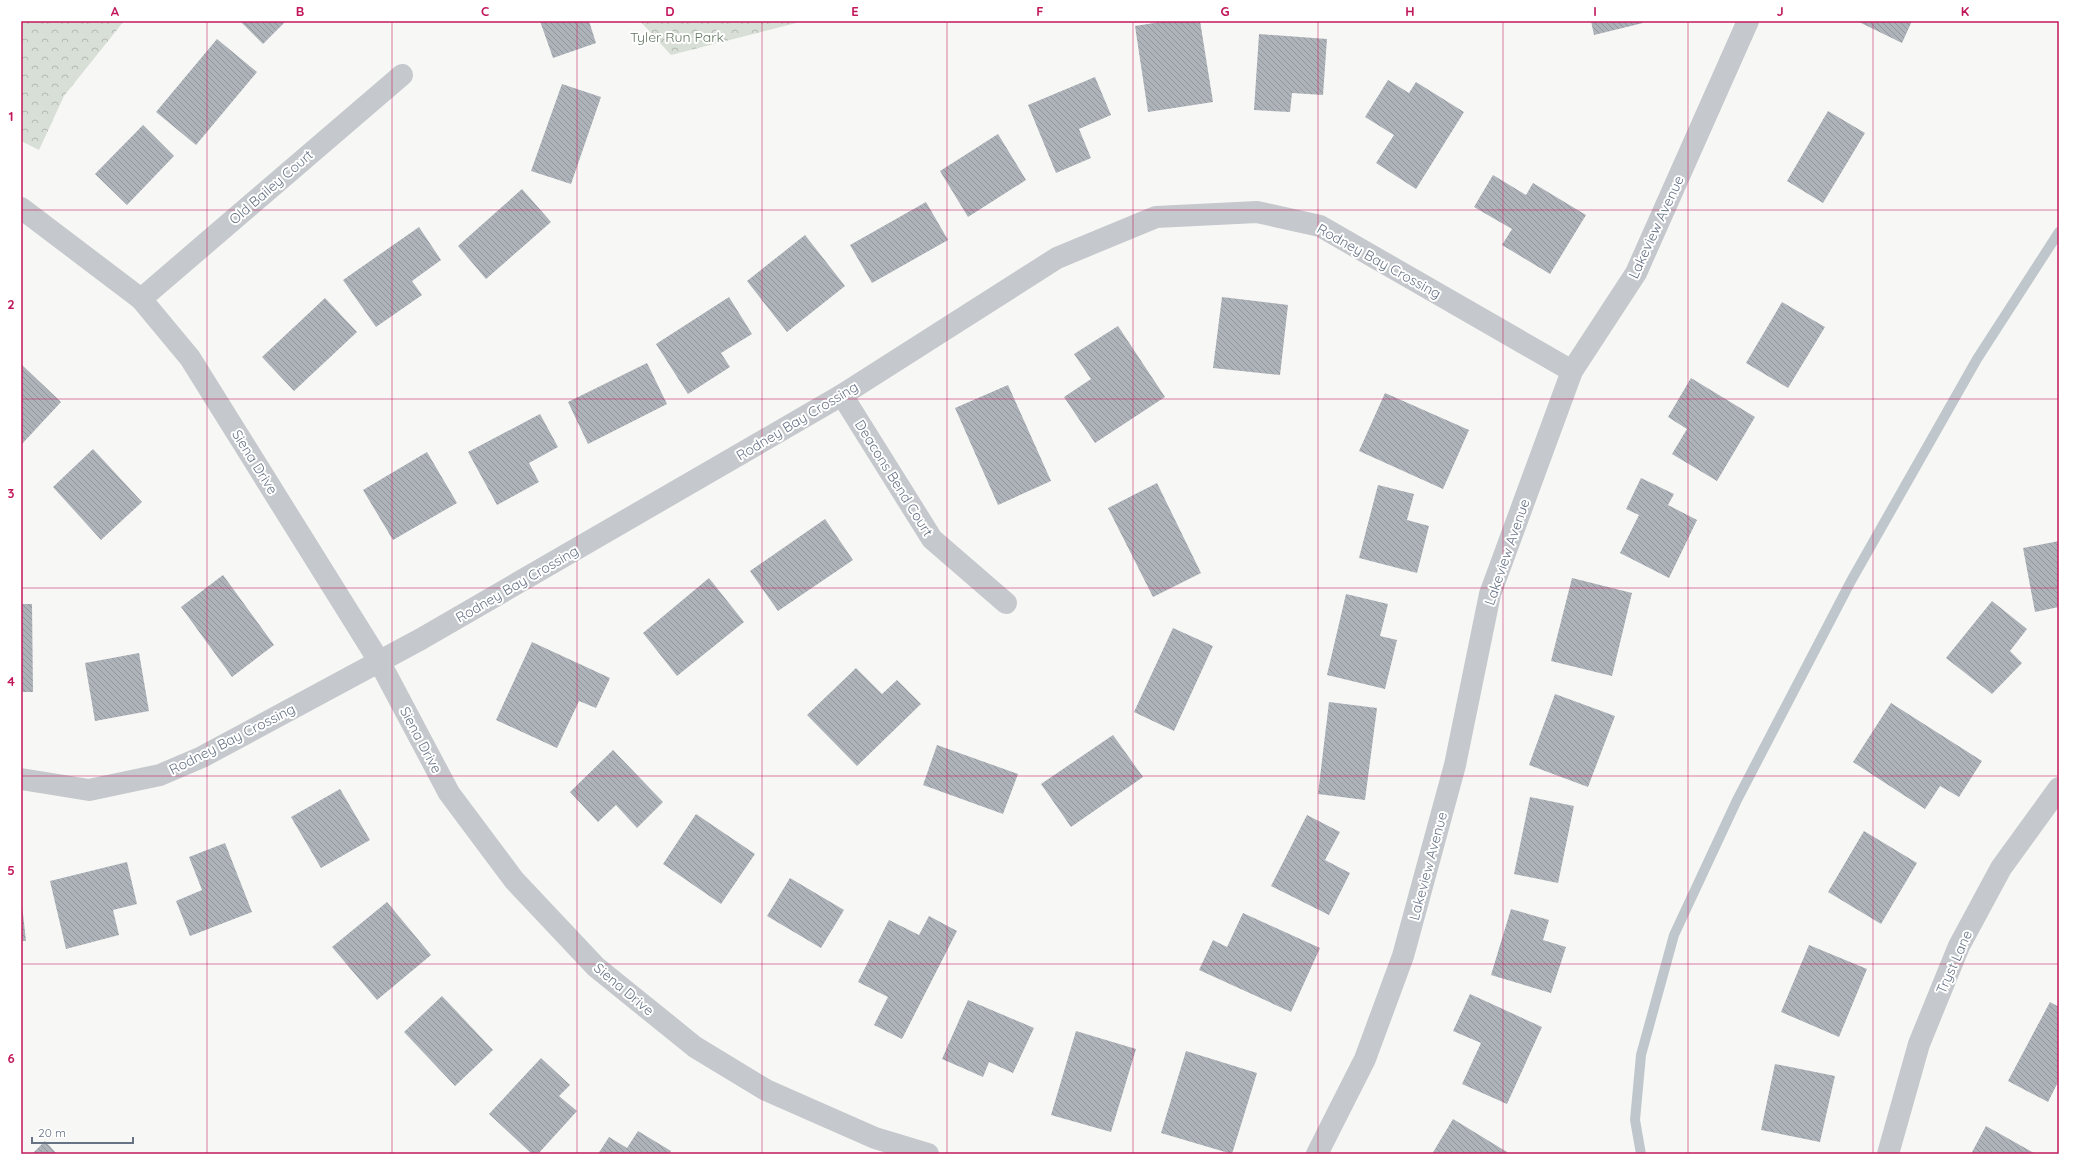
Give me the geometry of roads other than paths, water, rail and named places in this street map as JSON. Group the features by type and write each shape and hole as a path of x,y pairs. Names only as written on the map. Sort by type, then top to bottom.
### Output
{"street":[{"name":"Lakeview Avenue","path":"1317,1154 1365,1059 1403,956 1455,765 1490,594 1572,371 1636,273 1748,21"},
{"name":"Old Bailey Court","path":"141,299 402,75"},
{"name":"Siena Drive","path":"21,208 141,299 190,358 379,661 449,793 514,880 596,967 695,1047 766,1090 875,1138 928,1154"},
{"name":"Rodney Bay Crossing","path":"21,779 89,790 160,775 202,757 379,661 421,640 842,395 1057,258 1156,217 1257,212 1320,226 1572,371"},
{"name":"Deacons Bend Court","path":"842,395 932,539 1006,603"},
{"name":"Tryst Lane","path":"1888,1154 1919,1044 1959,946 2001,868 2059,788"}],"waterway":[{"path":"1641,1154 1635,1120 1641,1055 1674,935 1737,800 1851,581 1977,359 2059,232"}],"park label":[{"name":"Tyler Run Park","path":"677,37"}]}
